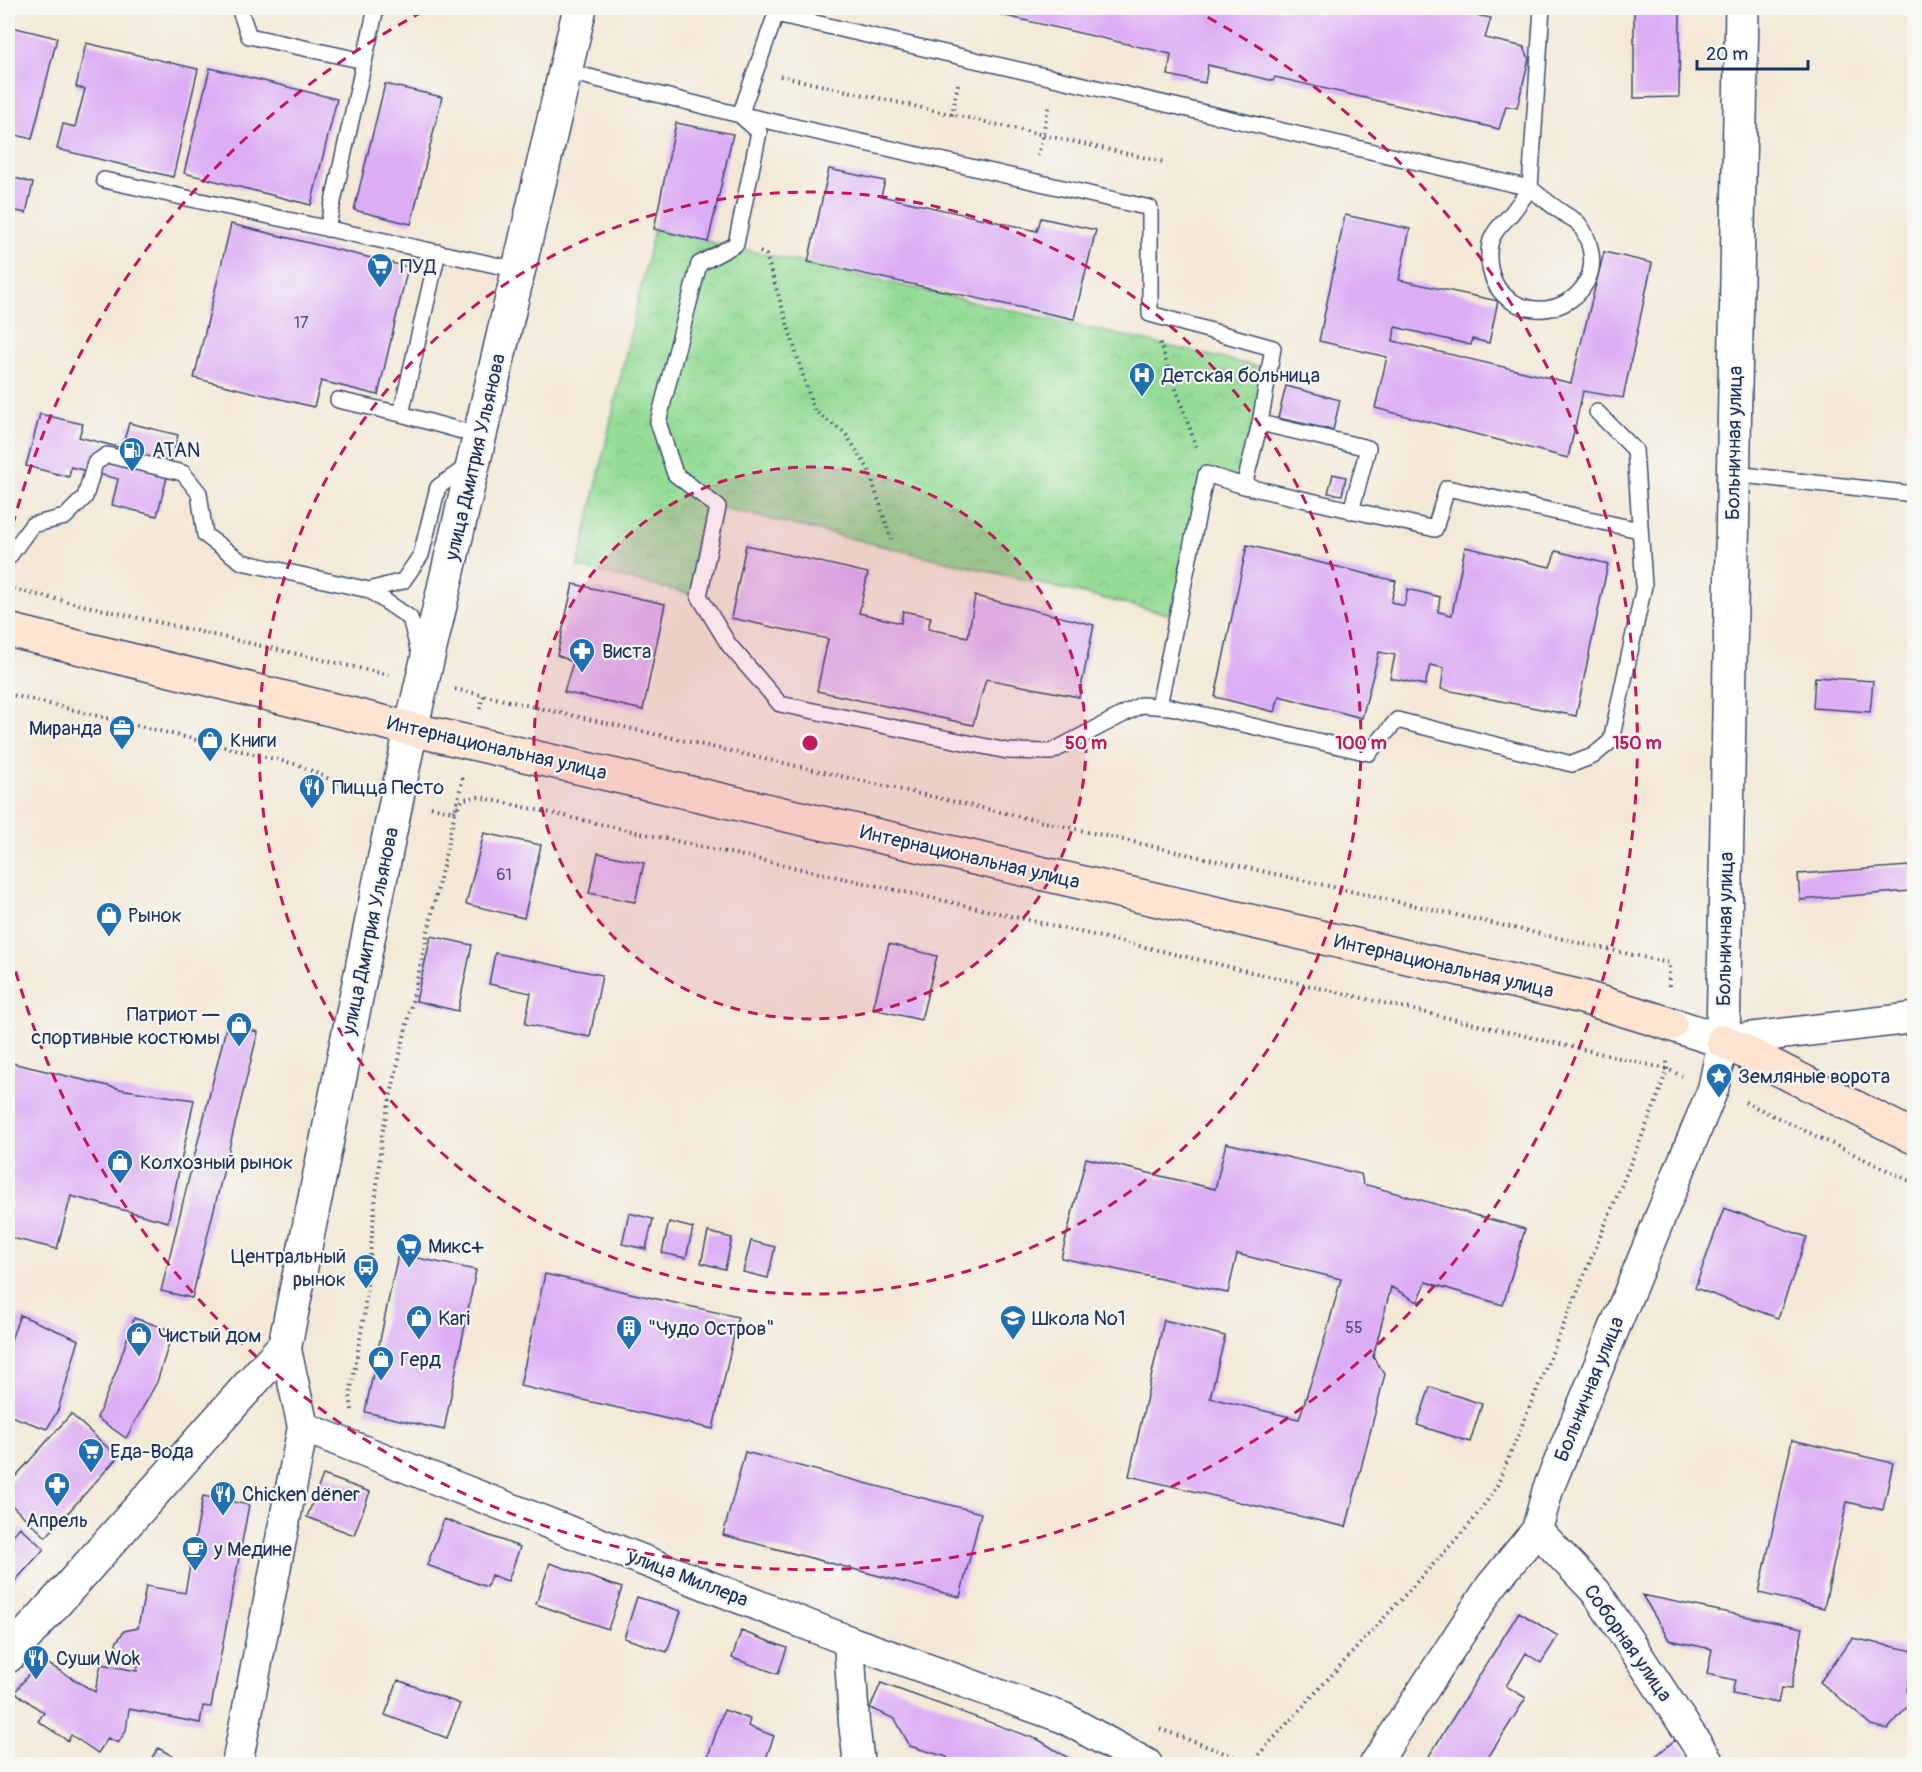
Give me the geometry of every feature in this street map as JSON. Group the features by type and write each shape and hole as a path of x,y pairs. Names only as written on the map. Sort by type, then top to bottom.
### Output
{"main road":[{"name":"Интернациональная улица","path":"8,630 411,729 1582,997 1670,1024"},
{"name":"Интернациональная улица","path":"1724,1041 1914,1137"}],"street":[{"name":"улица Дмитрия Ульянова","path":"285,1345 411,729 579,8"},
{"name":"Больничная улица","path":"1375,1764 1491,1586 1537,1530 1548,1489 1713,1089 1724,1041 1742,8"},
{"path":"1724,1041 1914,1018"},
{"name":"Интернациональная улица","path":"1670,1024 1724,1041"},
{"path":"237,1764 303,1427 285,1345"},
{"path":"8,1656 285,1345"},
{"name":"улица Миллера","path":"303,1427 849,1641 1064,1718 1147,1764"},
{"name":"Соборная улица","path":"1537,1530 1596,1592 1710,1764"},
{"path":"849,1641 859,1764"}],"lane":[{"path":"239,8 249,36 364,61"},
{"path":"327,228 376,8"},
{"path":"740,115 777,11 1530,188 1578,223 1587,238 1592,255 1592,266 1586,283 1574,298 1559,307 1535,310 1522,308 1506,298 1495,285 1488,259 1491,241 1530,188 1542,8"},
{"path":"565,71 740,115 1150,208 1150,314 1273,348 1260,423 1244,486"},
{"path":"740,115 759,132 736,244 699,264 658,422 675,474 718,507 699,596 729,645 780,704 1007,751 1051,752 1142,705 1170,707 1369,753 1396,720 1572,764 1593,756 1611,741 1644,586 1635,450 1597,412"},
{"path":"104,180 518,270"},
{"path":"401,414 438,252"},
{"path":"338,400 401,414 477,449 438,488 421,555 403,581 369,590"},
{"path":"1260,423 1368,448 1351,510"},
{"path":"8,558 32,525 65,517 85,497 95,463 107,455 183,473 199,493 205,535 242,562 369,590 410,618 423,678"},
{"path":"1159,706 1206,474 1244,486 1435,530 1447,488 1639,530"},
{"path":"1734,474 1914,494"}],"path":[{"path":"756,71 1164,162"},
{"path":"1032,181 1055,78"},
{"path":"736,244 766,255 814,411 845,433 868,468 892,542"},
{"path":"1150,314 1206,474"},
{"path":"8,588 423,678 483,695 1669,963 1670,1024 1667,1069 1652,1113 1496,1488 1472,1523 1251,1764 1150,1726"},
{"path":"8,694 299,765 338,783 454,812"},
{"path":"352,1419 350,1395 364,1316 382,1134 454,812 483,695"},
{"path":"454,812 463,799 479,797 981,909 1667,1069 1763,1110 1914,1183"}],"green space":[{"path":"654,229 1269,369 1244,486 1206,474 1177,616 719,507 699,596 578,567"}],"building":[{"path":"971,8 1441,8 1491,18 1485,38 1524,47 1529,59 1517,108 1506,106 1499,129 1275,77 1273,81 1208,65 1205,83 1168,75 1171,54"},
{"path":"1634,8 1680,8 1679,97 1634,98"},
{"path":"8,26 57,38 32,139 8,133"},
{"path":"86,43 198,69 173,177 57,149 63,124 75,127 85,89 76,87"},
{"path":"210,68 337,99 311,205 184,173"},
{"path":"385,84 442,97 411,224 354,210"},
{"path":"676,123 733,134 708,242 654,229"},
{"path":"829,169 885,181 881,196 1037,231 1041,218 1096,230 1074,319 808,262"},
{"path":"8,176 33,183 26,213 8,209"},
{"path":"1345,215 1410,229 1399,280 1498,301 1489,343 1472,339 1471,345 1395,327 1393,341 1571,383 1604,252 1652,263 1623,398 1583,391 1568,458 1375,408 1387,357 1319,341"},
{"path":"231,224 408,267 378,395 321,381 314,407 194,378"},
{"path":"1286,386 1340,400 1333,430 1278,418"},
{"name":"ATAN","path":"40,414 83,424 79,437 122,448 129,423 178,435 157,516 112,505 118,479 71,467 69,477 26,466"},
{"path":"1333,474 1346,477 1342,495 1328,493"},
{"path":"746,545 868,573 859,613 901,623 903,611 931,617 928,629 968,637 975,596 1094,625 1079,697 986,679 973,725 817,691 828,639 731,618"},
{"path":"1247,545 1396,581 1391,602 1404,606 1408,589 1440,597 1438,612 1452,615 1465,547 1550,567 1556,551 1608,564 1576,716 1441,689 1444,668 1430,665 1425,685 1390,678 1395,655 1379,652 1362,718 1279,696 1275,712 1215,697"},
{"path":"573,584 665,604 643,710 564,692 573,662 557,655"},
{"path":"1815,677 1873,681 1870,712 1813,708"},
{"path":"484,833 541,845 524,918 466,904"},
{"path":"598,853 644,863 635,902 589,893"},
{"path":"1909,866 1910,891 1800,900 1798,874"},
{"path":"431,936 472,945 458,1011 416,1001"},
{"path":"889,944 937,956 921,1020 873,1009"},
{"path":"495,953 602,975 590,1037 525,1024 531,993 489,984"},
{"path":"227,1024 258,1032 192,1298 161,1291"},
{"path":"8,1062 125,1090 194,1100 168,1222 71,1196 57,1249 8,1237"},
{"path":"1226,1143 1361,1174 1363,1184 1525,1229 1503,1305 1426,1282 1418,1302 1391,1287 1373,1357 1385,1374 1346,1527 1129,1476 1164,1320 1225,1336 1210,1398 1299,1419 1323,1345 1341,1279 1237,1254 1228,1293 1061,1258 1086,1158 1215,1189"},
{"path":"1724,1208 1807,1237 1778,1318 1695,1288"},
{"path":"629,1213 653,1219 646,1249 622,1244"},
{"path":"669,1222 693,1228 686,1258 662,1253"},
{"path":"708,1232 732,1238 725,1269 701,1263"},
{"path":"751,1241 775,1247 768,1278 743,1272"},
{"path":"398,1254 476,1270 444,1430 365,1412"},
{"name":"\"Чудо Остров\"","path":"545,1274 738,1317 713,1429 520,1386"},
{"path":"20,1315 79,1340 58,1410 47,1429 8,1415 8,1348"},
{"path":"134,1318 173,1331 157,1382 126,1438 97,1418"},
{"path":"1430,1387 1482,1404 1470,1442 1417,1425"},
{"path":"71,1414 118,1457 46,1537 8,1502 8,1485"},
{"path":"1792,1440 1893,1463 1883,1510 1847,1502 1824,1608 1759,1593"},
{"path":"745,1452 981,1513 960,1597 723,1535"},
{"path":"323,1475 370,1492 354,1535 307,1517"},
{"path":"203,1496 249,1505 211,1707 203,1706 200,1723 129,1709 126,1731 118,1743 108,1738 98,1753 71,1735 68,1741 38,1721 44,1713 15,1692 40,1659 95,1692 101,1664 137,1671 138,1666 120,1657 116,1643 124,1631 138,1628 146,1586 185,1593"},
{"path":"444,1519 520,1547 508,1581 491,1575 487,1587 427,1565"},
{"path":"20,1527 44,1549 8,1589 8,1541"},
{"path":"550,1563 622,1588 608,1629 536,1604"},
{"path":"1642,1595 1803,1628 1791,1689 1781,1688 1778,1703 1732,1694 1735,1680 1707,1674 1712,1649 1669,1640"},
{"path":"637,1597 681,1611 667,1652 624,1638"},
{"path":"1519,1612 1558,1636 1541,1663 1526,1653 1506,1686 1526,1698 1484,1764 1424,1764"},
{"path":"741,1631 787,1648 778,1674 732,1658"},
{"path":"1852,1638 1914,1651 1907,1689 1909,1705 1888,1729 1871,1725 1820,1682"},
{"path":"398,1680 460,1704 447,1738 385,1715"},
{"path":"881,1683 1039,1740 1078,1764 948,1764 947,1757 910,1746 895,1719 870,1708"},
{"path":"724,1710 750,1719 748,1726 774,1736 764,1764 722,1764 707,1759"},
{"path":"1675,1740 1695,1764 1646,1764"},
{"path":"158,1748 187,1764 148,1764"}],"place":[{"name":"ПУД","path":"380,289"},
{"name":"Детская больница","path":"1142,398"},
{"name":"ATAN","path":"132,473"},
{"name":"Виста","path":"582,674"},
{"name":"Миранда","path":"122,751"},
{"name":"Книги","path":"210,763"},
{"name":"Пицца Песто","path":"312,810"},
{"name":"Рынок","path":"109,938"},
{"name":"Патриот — спортивные костюмы","path":"239,1048"},
{"name":"Земляные ворота","path":"1719,1099"},
{"name":"Колхозный рынок","path":"120,1185"},
{"name":"Микс+","path":"409,1269"},
{"name":"Центральный рынок","path":"366,1290"},
{"name":"Kari","path":"419,1341"},
{"name":"Школа №1","path":"1013,1341"},
{"name":"\"Чудо Остров\"","path":"629,1351"},
{"name":"Чистый дом","path":"139,1358"},
{"name":"Герд","path":"381,1382"},
{"name":"Еда-Вода","path":"91,1474"},
{"name":"Апрель","path":"57,1508"},
{"name":"Chicken dëner","path":"223,1517"},
{"name":"у Медине","path":"195,1572"},
{"name":"Суши Wok","path":"36,1681"}]}
